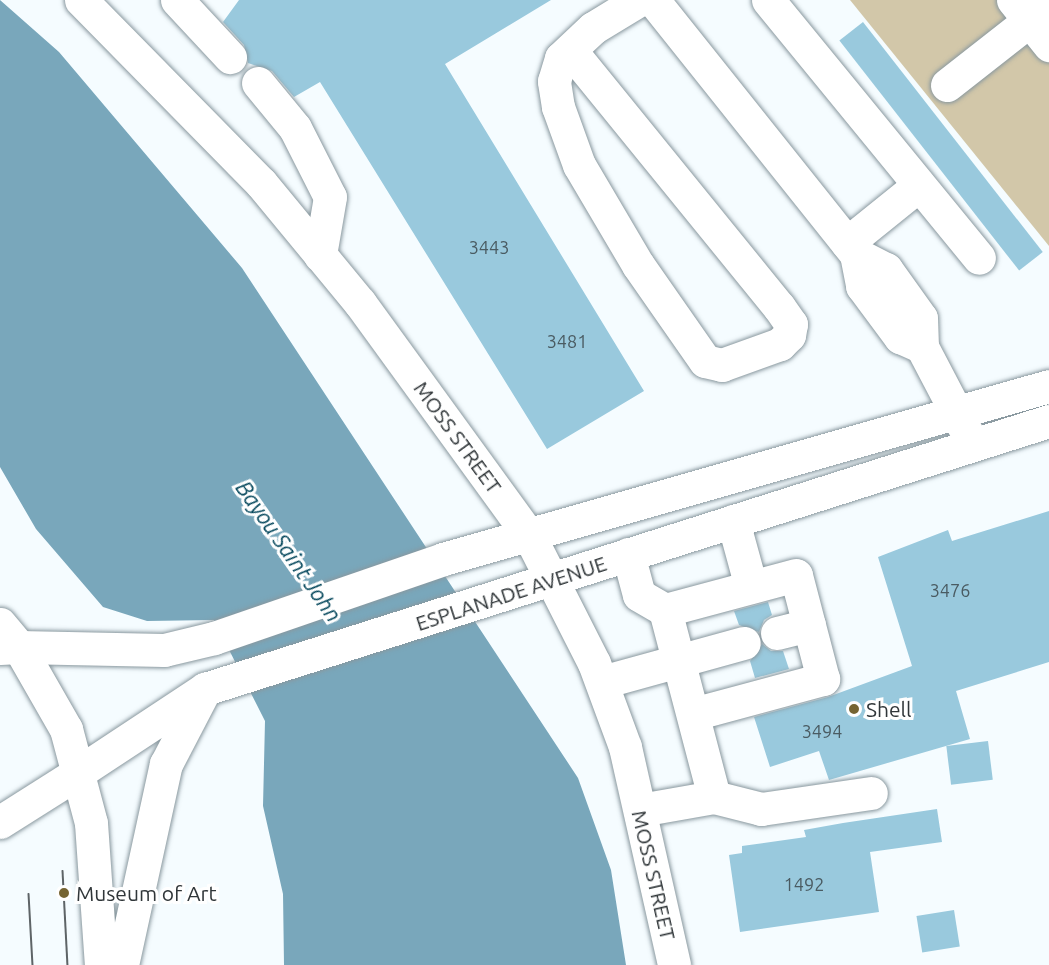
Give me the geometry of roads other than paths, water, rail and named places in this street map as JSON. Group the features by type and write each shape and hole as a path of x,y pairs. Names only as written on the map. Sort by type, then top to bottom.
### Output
{"street":[{"name":"MOSS STREET","path":"81,0 261,183 320,255 530,537 554,578 602,682 640,810 674,965"},
{"path":"177,0 230,57"},
{"path":"570,50 779,307 791,324 789,335 780,344 722,365 705,362 693,349 579,165 558,107 554,81 561,58 593,28 639,0"},
{"path":"653,0 851,248 886,269 921,318 922,347 973,445"},
{"path":"768,0 979,258"},
{"path":"947,85 1035,18"},
{"path":"258,83 295,128 330,197 320,255"},
{"path":"851,248 919,185"},
{"path":"6,640 129,653 214,638 443,559 530,537 1049,386"},
{"name":"ESPLANADE AVENUE","path":"0,822 205,689 483,604 628,554 1049,421"},
{"path":"733,521 751,586"},
{"path":"628,554 639,595 665,610 714,797"},
{"path":"665,610 796,575 823,679 693,714"},
{"path":"777,633 809,625"},
{"path":"6,640 47,689 79,772 95,855 100,965"},
{"path":"602,682 744,642"},
{"path":"122,965 165,764 205,689"},
{"path":"640,810 714,797 761,809 871,793"}],"water":[{"name":"Bayou Saint John","path":"0,0 59,52 242,268 578,778 611,870 626,965 284,965 283,894 263,806 265,721 214,620 147,621 103,607 36,529 0,467"}],"tram line":[{"path":"63,871 68,965"},
{"path":"29,894 33,965"}],"place":[{"name":"Shell","path":"854,709"},
{"name":"Museum of Art","path":"64,893"}]}
